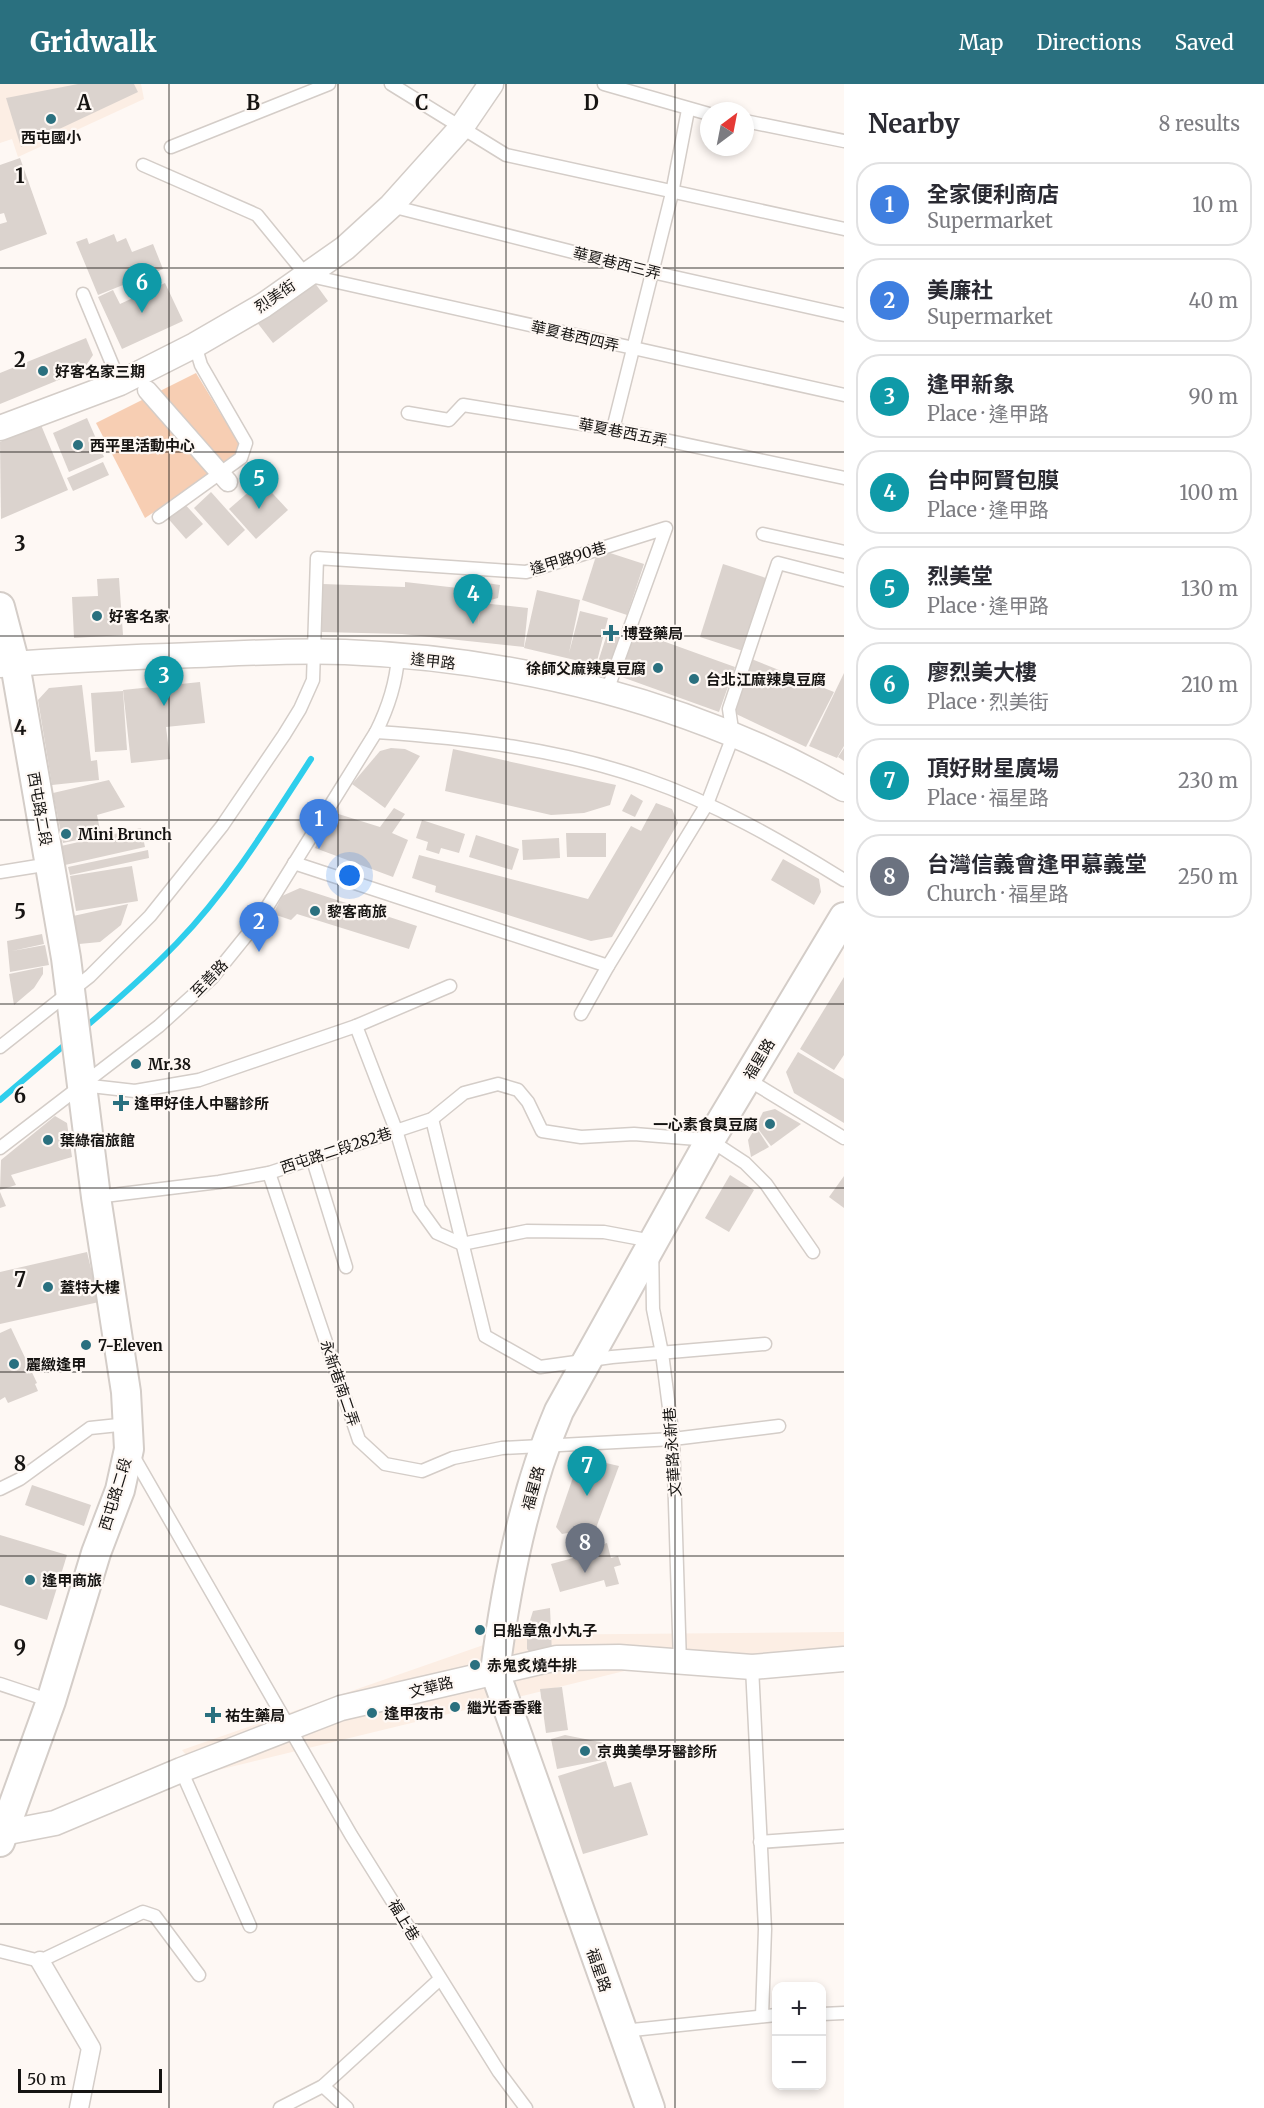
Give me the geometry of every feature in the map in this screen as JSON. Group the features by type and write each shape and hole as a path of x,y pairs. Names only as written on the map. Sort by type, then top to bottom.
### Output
{"street":[{"name":"烈美街","path":"0,428 120,383 195,345 264,305 345,248 391,206 461,128 491,84"},
{"path":"147,390 225,478"},
{"name":"西屯路二段","path":"0,607 8,664 50,864 72,1002 96,1197 126,1392 128,1436 120,1490 96,1553 51,1701 1,1836"},
{"name":"逢甲路","path":"8,664 314,652 398,657 495,668 641,700 786,759 844,789"},
{"name":"福星路","path":"650,2108 620,2031 495,1672 501,1617 513,1560 543,1447 585,1362 652,1241 844,917"},
{"name":"文華路","path":"1,1836 55,1823 341,1708 557,1658 619,1657 680,1664 752,1667 844,1659"},
{"path":"40,1961 91,2048 79,2108"}],"lane":[{"path":"171,147 329,84"},
{"path":"391,84 506,155 844,229"},
{"path":"604,84 700,112"},
{"path":"613,429 672,193 688,110"},
{"path":"754,123 844,141"},
{"path":"144,165 257,215 306,274"},
{"name":"華夏巷西三弄","path":"391,206 652,272 844,315"},
{"name":"華夏巷西四弄","path":"306,274 632,350 844,395"},
{"path":"83,294 120,383"},
{"path":"159,517 225,478 241,458 246,443 201,365 195,345"},
{"name":"華夏巷西五弄","path":"408,413 449,420 463,405 613,429 844,478"},
{"name":"逢甲路90巷","path":"314,652 317,558 526,572 666,528 607,691"},
{"path":"763,534 844,552"},
{"path":"581,1014 707,804 733,736 729,709 778,563 843,578"},
{"path":"0,1047 72,1002 106,961 150,916 222,826 300,709 313,680 314,652"},
{"name":"至善路","path":"0,1148 81,1073 159,1026 212,978 259,920 376,732 396,681 398,657"},
{"path":"376,732 453,738 549,753 645,779 707,804 844,880"},
{"path":"294,863 608,966"},
{"path":"0,872 50,864"},
{"path":"81,1073 135,1091 198,1080 356,1026 450,986"},
{"path":"356,1026 396,1130 419,1208 437,1233 462,1244 527,1231 604,1232 652,1241"},
{"path":"747,1079 844,1138"},
{"name":"西屯路二段282巷","path":"96,1197 219,1182 269,1173 432,1119 464,1093 498,1084 518,1090 528,1102 542,1131 581,1137 634,1134 710,1140"},
{"path":"432,1119 485,1336 540,1367 765,1344"},
{"path":"710,1140 745,1163 766,1184 813,1252"},
{"path":"312,1157 346,1267"},
{"name":"永新巷南二弄","path":"269,1173 359,1440 386,1464 422,1471 453,1458 502,1448 673,1439 779,1426"},
{"name":"文華路永新巷","path":"652,1241 653,1309 662,1353 673,1439 680,1664"},
{"path":"0,1489 20,1479 90,1428 128,1436"},
{"name":"福上巷","path":"128,1436 351,1835 499,2072 526,2108"},
{"path":"752,1667 765,1929 762,2016"},
{"path":"0,1684 51,1701"},
{"path":"182,1770 250,1926"},
{"path":"760,1842 844,1836"},
{"path":"0,1951 40,1961 143,1912 155,1916 199,1976"},
{"path":"280,2108 323,2086 440,1979"},
{"path":"826,2014 844,2013"},
{"path":"620,2031 772,2015"},
{"path":"323,2086 347,2108"}],"shaded area":[{"name":"西屯國小","path":"0,84 141,84 144,99 18,157 12,139 0,143"},
{"path":"196,373 241,447 238,456 145,518 96,423"},
{"name":"逢甲夜市","path":"844,1632 844,1667 649,1665 202,1774 182,1750 512,1635"}],"building":[{"name":"西屯國小","path":"78,84 134,84 138,92 21,147 6,98"},
{"path":"20,158 47,234 0,251 0,224 7,222 4,213 0,214 0,165"},
{"path":"114,234 117,242 126,238 132,252 153,244 163,269 98,295 76,242 87,238 89,244"},
{"path":"312,279 328,301 273,343 256,321"},
{"path":"165,283 183,321 122,349 98,297 113,290 120,304"},
{"name":"好客名家三期","path":"86,338 93,355 83,370 0,404 0,373"},
{"name":"西平里活動中心","path":"87,418 104,457 69,472 53,433"},
{"path":"41,425 68,490 1,519 0,442"},
{"path":"103,462 109,475 73,491 67,478"},
{"path":"261,481 288,510 256,539 229,509"},
{"path":"211,492 245,530 228,546 194,508"},
{"path":"182,501 203,524 186,539 165,515"},
{"path":"604,551 644,564 627,615 582,600 596,556"},
{"path":"723,564 766,578 743,651 700,637"},
{"name":"好客名家","path":"119,578 123,635 74,638 72,597 98,596 97,579"},
{"path":"467,580 500,585 498,598 468,606 480,604 478,625 481,603 528,608 524,647 402,634 321,632 323,584 405,587 405,582 467,589"},
{"path":"537,590 580,600 569,653 580,611 608,618 596,665 524,648"},
{"path":"609,628 624,633 611,670 597,665"},
{"path":"635,631 735,667 719,712 619,676"},
{"path":"749,658 834,692 806,747 732,712"},
{"path":"844,673 844,746 837,758 809,746"},
{"path":"200,682 205,723 166,727 170,759 131,763 123,690"},
{"path":"82,685 91,761 97,760 99,780 52,785 38,700 49,688"},
{"path":"123,691 127,750 95,752 91,693"},
{"path":"391,748 405,749 420,756 385,808 352,784 380,751"},
{"path":"844,748 844,761 838,757"},
{"path":"453,749 616,785 610,805 584,813 551,815 445,791"},
{"path":"109,780 125,807 97,815 101,835 63,843 53,793"},
{"path":"631,794 643,801 635,817 622,811"},
{"path":"656,803 672,809 678,823 612,937 591,941 435,892 436,886 412,878 419,855 588,899 631,826 641,831"},
{"path":"394,808 405,814 392,833 408,840 393,877 315,848 332,812 380,827"},
{"path":"422,820 465,834 459,853 441,848 439,854 426,850 428,842 416,838"},
{"path":"141,828 145,847 65,865 61,846"},
{"path":"566,833 606,833 606,857 567,857"},
{"path":"476,835 519,849 512,870 469,857"},
{"path":"559,838 560,858 523,860 522,840"},
{"path":"148,850 149,858 70,875 68,867"},
{"path":"783,859 819,879 821,892 814,905 771,880"},
{"path":"132,866 138,901 76,911 70,876"},
{"path":"300,888 417,926 409,949 297,914 291,920 273,914 282,896"},
{"path":"128,904 121,925 100,942 79,944 73,916"},
{"path":"42,934 44,944 12,951 45,945 49,965 10,972 7,941"},
{"path":"43,967 43,974 34,988 14,1005 9,974"},
{"path":"844,977 844,1055 834,1070 800,1049"},
{"path":"798,1052 844,1079 844,1123 794,1093 786,1072"},
{"path":"775,1109 801,1124 771,1146 756,1126 763,1112"},
{"name":"葉綠宿旅館","path":"55,1116 67,1123 72,1157 11,1175 16,1185 0,1190 1,1160"},
{"path":"756,1127 769,1147 751,1157 748,1140"},
{"path":"730,1175 754,1190 729,1232 705,1218"},
{"path":"844,1176 844,1208 829,1197"},
{"path":"0,1192 6,1206 0,1208"},
{"name":"蓋特大樓","path":"87,1252 99,1302 0,1324 0,1272"},
{"name":"麗緻逢甲","path":"11,1328 37,1383 35,1384 38,1391 8,1403 5,1397 0,1400 0,1333"},
{"path":"580,1457 619,1466 596,1528 562,1534 556,1527"},
{"path":"32,1485 91,1505 84,1526 25,1505"},
{"name":"逢甲商旅","path":"0,1535 67,1555 47,1620 0,1605"},
{"path":"607,1543 611,1558 618,1556 621,1565 614,1567 619,1584 606,1587 604,1580 560,1592 551,1564 599,1551 597,1546"},
{"path":"550,1608 552,1654 533,1656 527,1649 527,1630 533,1611"},
{"path":"562,1687 568,1730 546,1733 540,1689"},
{"name":"京典美學牙醫診所","path":"565,1735 615,1745 618,1757 557,1769 551,1739"},
{"path":"606,1761 614,1787 631,1782 648,1835 583,1854 558,1776"}],"waterway":[{"path":"83,1029 154,966 215,900 311,759"},
{"path":"0,1100 68,1042"}],"place":[{"name":"西屯國小","path":"51,119"},
{"name":"廖烈美大樓","path":"142,313"},
{"name":"好客名家三期","path":"43,371"},
{"name":"西平里活動中心","path":"78,445"},
{"name":"烈美堂","path":"259,509"},
{"name":"好客名家","path":"97,616"},
{"name":"台中阿賢包膜","path":"473,624"},
{"name":"博登藥局","path":"611,633"},
{"name":"徐師父麻辣臭豆腐","path":"658,668"},
{"name":"台北江麻辣臭豆腐","path":"694,679"},
{"name":"逢甲新象","path":"164,706"},
{"name":"Mini Brunch","path":"66,834"},
{"name":"全家便利商店","path":"319,849"},
{"name":"黎客商旅","path":"315,911"},
{"name":"美廉社","path":"259,952"},
{"name":"Mr.38","path":"136,1064"},
{"name":"逢甲好佳人中醫診所","path":"121,1103"},
{"name":"一心素食臭豆腐","path":"770,1124"},
{"name":"葉綠宿旅館","path":"48,1140"},
{"name":"蓋特大樓","path":"48,1287"},
{"name":"7-Eleven","path":"86,1345"},
{"name":"麗緻逢甲","path":"14,1364"},
{"name":"頂好財星廣場","path":"587,1496"},
{"name":"台灣信義會逢甲慕義堂","path":"585,1573"},
{"name":"逢甲商旅","path":"30,1580"},
{"name":"日船章魚小丸子","path":"480,1630"},
{"name":"赤鬼炙燒牛排","path":"475,1665"},
{"name":"繼光香香雞","path":"455,1707"},
{"name":"逢甲夜市","path":"372,1713"},
{"name":"祐生藥局","path":"213,1715"},
{"name":"京典美學牙醫診所","path":"585,1751"}]}
